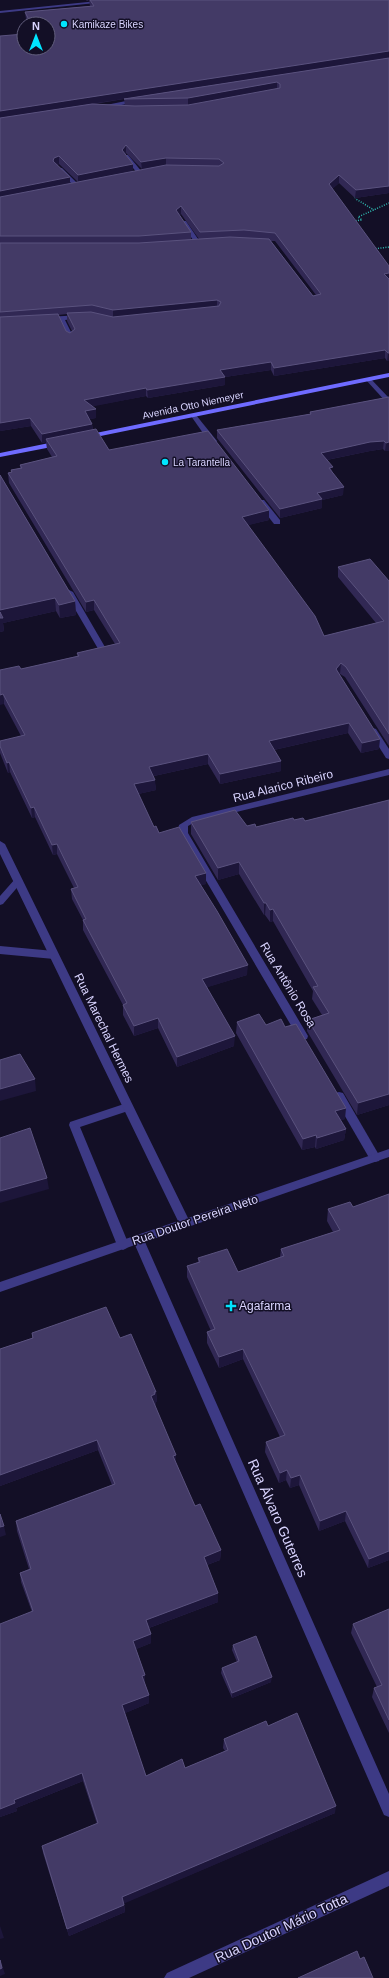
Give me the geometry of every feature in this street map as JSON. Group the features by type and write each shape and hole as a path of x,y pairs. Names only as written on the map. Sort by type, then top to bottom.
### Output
{"main road":[{"name":"Avenida Otto Niemeyer","path":"78,439 389,375"},
{"path":"0,455 70,440"}],"street":[{"path":"0,12 122,0"},
{"path":"121,110 94,108 146,100"},
{"path":"126,156 140,173"},
{"path":"58,167 77,186"},
{"path":"132,174 146,172"},
{"path":"69,188 85,184"},
{"path":"180,217 197,242"},
{"path":"190,243 205,242"},
{"path":"39,320 88,316"},
{"path":"61,318 70,338"},
{"path":"368,379 389,402"},
{"path":"194,416 218,447"},
{"path":"257,497 277,522"},
{"path":"65,586 101,647"},
{"path":"368,723 389,756"},
{"name":"Rua Alarico Ribeiro","path":"184,825 192,820 389,772"},
{"name":"Rua Antônio Rosa","path":"184,825 183,833 307,1043"},
{"name":"Rua Marechal Hermes","path":"0,844 185,1224"},
{"path":"0,902 18,881"},
{"path":"0,950 54,955"},
{"path":"335,1090 376,1158"},
{"path":"123,1245 74,1125 128,1107"},
{"name":"Rua Doutor Pereira Neto","path":"0,1287 389,1153"},
{"name":"Rua Álvaro Guterres","path":"138,1240 389,1810"},
{"name":"Rua Doutor Mário Totta","path":"172,1978 389,1878"}],"path":[{"path":"352,192 356,199 374,210"},
{"path":"349,222 362,220 358,217 389,203"},
{"path":"367,249 389,247"}],"building":[{"path":"90,0 389,0 389,51 0,111 0,36 16,35 16,56 56,56 56,16 27,16 25,12 94,6"},
{"path":"389,58 389,186 356,190 339,175 329,184 389,266 389,273 384,274 389,279 389,353 385,350 274,368 271,362 220,370 225,377 147,390 146,388 84,400 96,409 85,411 92,424 42,434 30,418 0,423 0,317 58,314 66,331 70,333 75,329 67,313 91,312 113,317 219,306 221,302 217,300 113,310 92,305 0,312 0,243 139,243 230,237 269,239 313,296 321,294 275,233 244,230 200,232 181,206 176,210 191,232 139,236 0,236 0,197 166,165 219,166 224,163 219,159 166,158 141,162 126,145 122,150 133,164 78,175 59,156 54,158 53,161 70,177 0,191 0,118 92,104 135,106 188,105 280,88 280,84 277,82 188,98 124,99"},
{"path":"389,397 389,442 370,442 321,453 333,467 329,468 344,487 317,493 322,499 280,509 217,430 311,414 310,412"},
{"path":"96,429 109,450 208,431 269,510 242,517 315,616 324,636 384,621 338,567 370,559 389,581 389,734 346,667 341,663 336,669 380,739 362,743 349,723 269,741 281,761 220,774 208,754 149,767 155,780 134,784 154,827 156,826 159,833 179,827 206,873 195,876 248,965 202,979 235,1036 177,1057 158,1018 134,1026 123,1005 127,1003 83,920 86,919 71,889 78,887 57,844 52,845 34,807 31,808 9,762 7,763 0,746 0,741 25,735 3,694 0,695 0,670 19,666 21,669 79,656 77,653 120,643 94,600 86,602 8,473 12,472 11,470 22,468 20,465 57,456 46,439"},
{"path":"0,475 75,601 59,605 55,598 0,610"},
{"path":"389,800 389,1094 358,1103 308,1020 329,1013 313,987 318,986 273,909 270,910 266,903 264,903 239,862 218,868 191,822 235,810 247,826 255,824 256,827 293,818 294,820 303,818 305,821"},
{"path":"259,1014 266,1025 281,1019 285,1027 296,1024 346,1108 335,1111 346,1129 317,1138 316,1135 303,1139 237,1022"},
{"path":"20,1054 35,1079 0,1089 0,1060"},
{"path":"30,1128 47,1178 0,1191 0,1138"},
{"path":"389,1194 389,1551 369,1559 346,1511 320,1521 300,1475 291,1478 287,1470 280,1473 266,1442 285,1435 243,1349 219,1357 207,1332 215,1329 187,1266 200,1262 198,1258 227,1249 238,1272 284,1256 281,1249 340,1230 328,1209 350,1202 353,1207"},
{"path":"106,1307 120,1338 131,1334 156,1392 154,1392 155,1394 151,1396 176,1455 173,1456 195,1506 200,1504 221,1550 204,1557 218,1593 146,1620 151,1634 133,1641 145,1675 142,1676 149,1695 122,1705 146,1776 182,1759 185,1768 228,1750 224,1739 266,1721 268,1726 297,1713 336,1806 122,1897 124,1905 67,1929 42,1846 98,1823 82,1773 14,1800 15,1803 0,1809 0,1624 33,1611 20,1573 31,1569 16,1521 115,1484 97,1440 0,1475 0,1349 33,1338 32,1333"},
{"path":"0,1514 4,1526 0,1527"},
{"path":"389,1609 389,1720 374,1688 382,1685 353,1624"},
{"path":"256,1636 272,1677 232,1693 222,1668 239,1661 233,1645"},
{"path":"357,1951 360,1959 364,1957 373,1978 298,1978"}],"place":[{"name":"Kamikaze Bikes","path":"64,24"},
{"name":"La Tarantella","path":"165,462"},
{"name":"Agafarma","path":"231,1306"}]}
